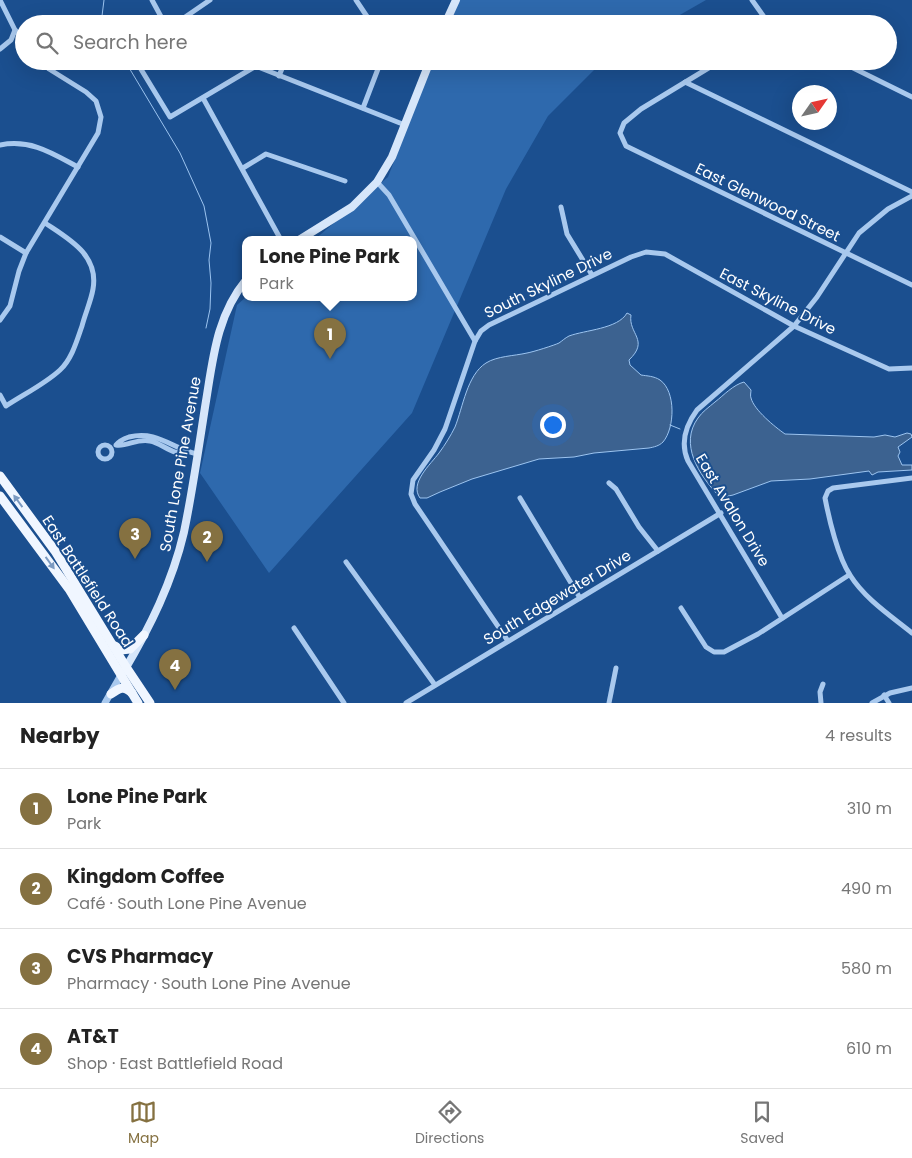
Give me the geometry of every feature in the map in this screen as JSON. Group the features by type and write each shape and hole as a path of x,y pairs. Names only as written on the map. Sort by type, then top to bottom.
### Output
{"main road":[{"path":"449,15 456,0"},
{"path":"305,236 352,207 377,182 392,157 426,70"},
{"name":"South Lone Pine Avenue","path":"124,671 161,604 176,562 186,520 215,346 230,304 242,286"},
{"name":"East Battlefield Road","path":"0,476 55,551 112,644 138,703"},
{"name":"East Battlefield Road","path":"0,496 69,589 124,671 150,703"},
{"path":"112,644 126,651 136,645 144,635"},
{"path":"110,694 121,687 126,688 133,694"}],"street":[{"path":"0,0 15,30 11,40 0,49"},
{"path":"152,0 160,15"},
{"path":"188,15 210,0"},
{"path":"356,0 366,15"},
{"path":"752,0 763,15"},
{"path":"0,320 10,306 26,253 98,133 101,117 96,100 51,70"},
{"path":"141,70 170,117 249,70"},
{"path":"265,70 405,125"},
{"path":"279,76 281,70"},
{"path":"363,108 377,70"},
{"path":"685,82 705,70"},
{"path":"858,70 912,96"},
{"path":"685,82 912,192"},
{"name":"East Glenwood Street","path":"685,82 641,109 624,124 620,133 626,146 912,286"},
{"path":"203,98 279,236"},
{"path":"0,145 26,144 44,148 78,167"},
{"path":"243,168 266,154 345,181"},
{"path":"377,182 388,195 413,236"},
{"path":"794,326 817,297 859,233 888,209 912,196"},
{"path":"561,207 567,234 592,275"},
{"path":"0,395 6,406 62,368 76,344 93,289 94,277 91,265 85,254 77,244 45,223"},
{"path":"0,237 26,253"},
{"path":"417,243 475,340"},
{"name":"South Skyline Drive","path":"508,642 415,504 411,491 413,480 434,450 445,429 475,340 481,331 498,320 631,257 646,252 665,254"},
{"name":"East Skyline Drive","path":"665,254 794,326 888,369 912,368"},
{"name":"East Avalon Drive","path":"782,618 721,513 690,465 685,452 685,434 697,410 794,326"},
{"path":"114,446 118,442 138,435 148,438 156,436 178,450 197,454"},
{"path":"912,478 836,487 828,491 825,499 841,556 849,575 870,598 912,633"},
{"path":"609,483 616,489 639,527 658,551"},
{"path":"520,498 580,598"},
{"name":"South Edgewater Drive","path":"406,703 721,513"},
{"path":"346,562 435,685"},
{"path":"681,608 706,647 714,652 727,650 758,634 849,575"},
{"path":"294,628 344,703"},
{"path":"609,703 616,668"},
{"name":"South Lone Pine Avenue","path":"105,703 124,671"},
{"path":"821,703 820,692 823,684"},
{"path":"872,703 884,695 912,688"},
{"path":"884,695 889,703"}],"shaded area":[{"path":"459,0 706,0 680,15 452,15"},
{"path":"430,70 594,70 548,116 506,189 412,413 269,573 200,473 237,305 242,301 417,301 417,236 319,236 388,177"},
{"path":"627,313 631,315 632,327 638,342 635,353 629,360 630,365 641,375 660,380 669,392 672,419 667,436 663,442 649,448 539,459 472,479 427,498 420,498 417,492 419,480 453,430 466,392 474,375 480,368 495,359 539,350 559,343 569,336 609,326 623,318"},
{"path":"744,382 751,390 751,397 756,408 785,434 874,437 885,435 895,437 907,433 911,434 912,437 898,447 900,452 898,456 902,465 912,465 912,470 878,472 872,475 869,471 810,479 771,481 733,495 724,497 718,495 698,469 691,449 690,438 698,418 732,388"}],"waterway":[{"path":"102,15 104,0"},
{"path":"130,70 180,153 204,206 211,243 209,260 211,283 210,309 206,328"},
{"path":"670,425 680,429"}],"place":[{"name":"Lone Pine Park","path":"330,359"},
{"name":"CVS Pharmacy","path":"135,559"},
{"name":"Kingdom Coffee","path":"207,562"},
{"name":"AT&T","path":"175,690"}]}
